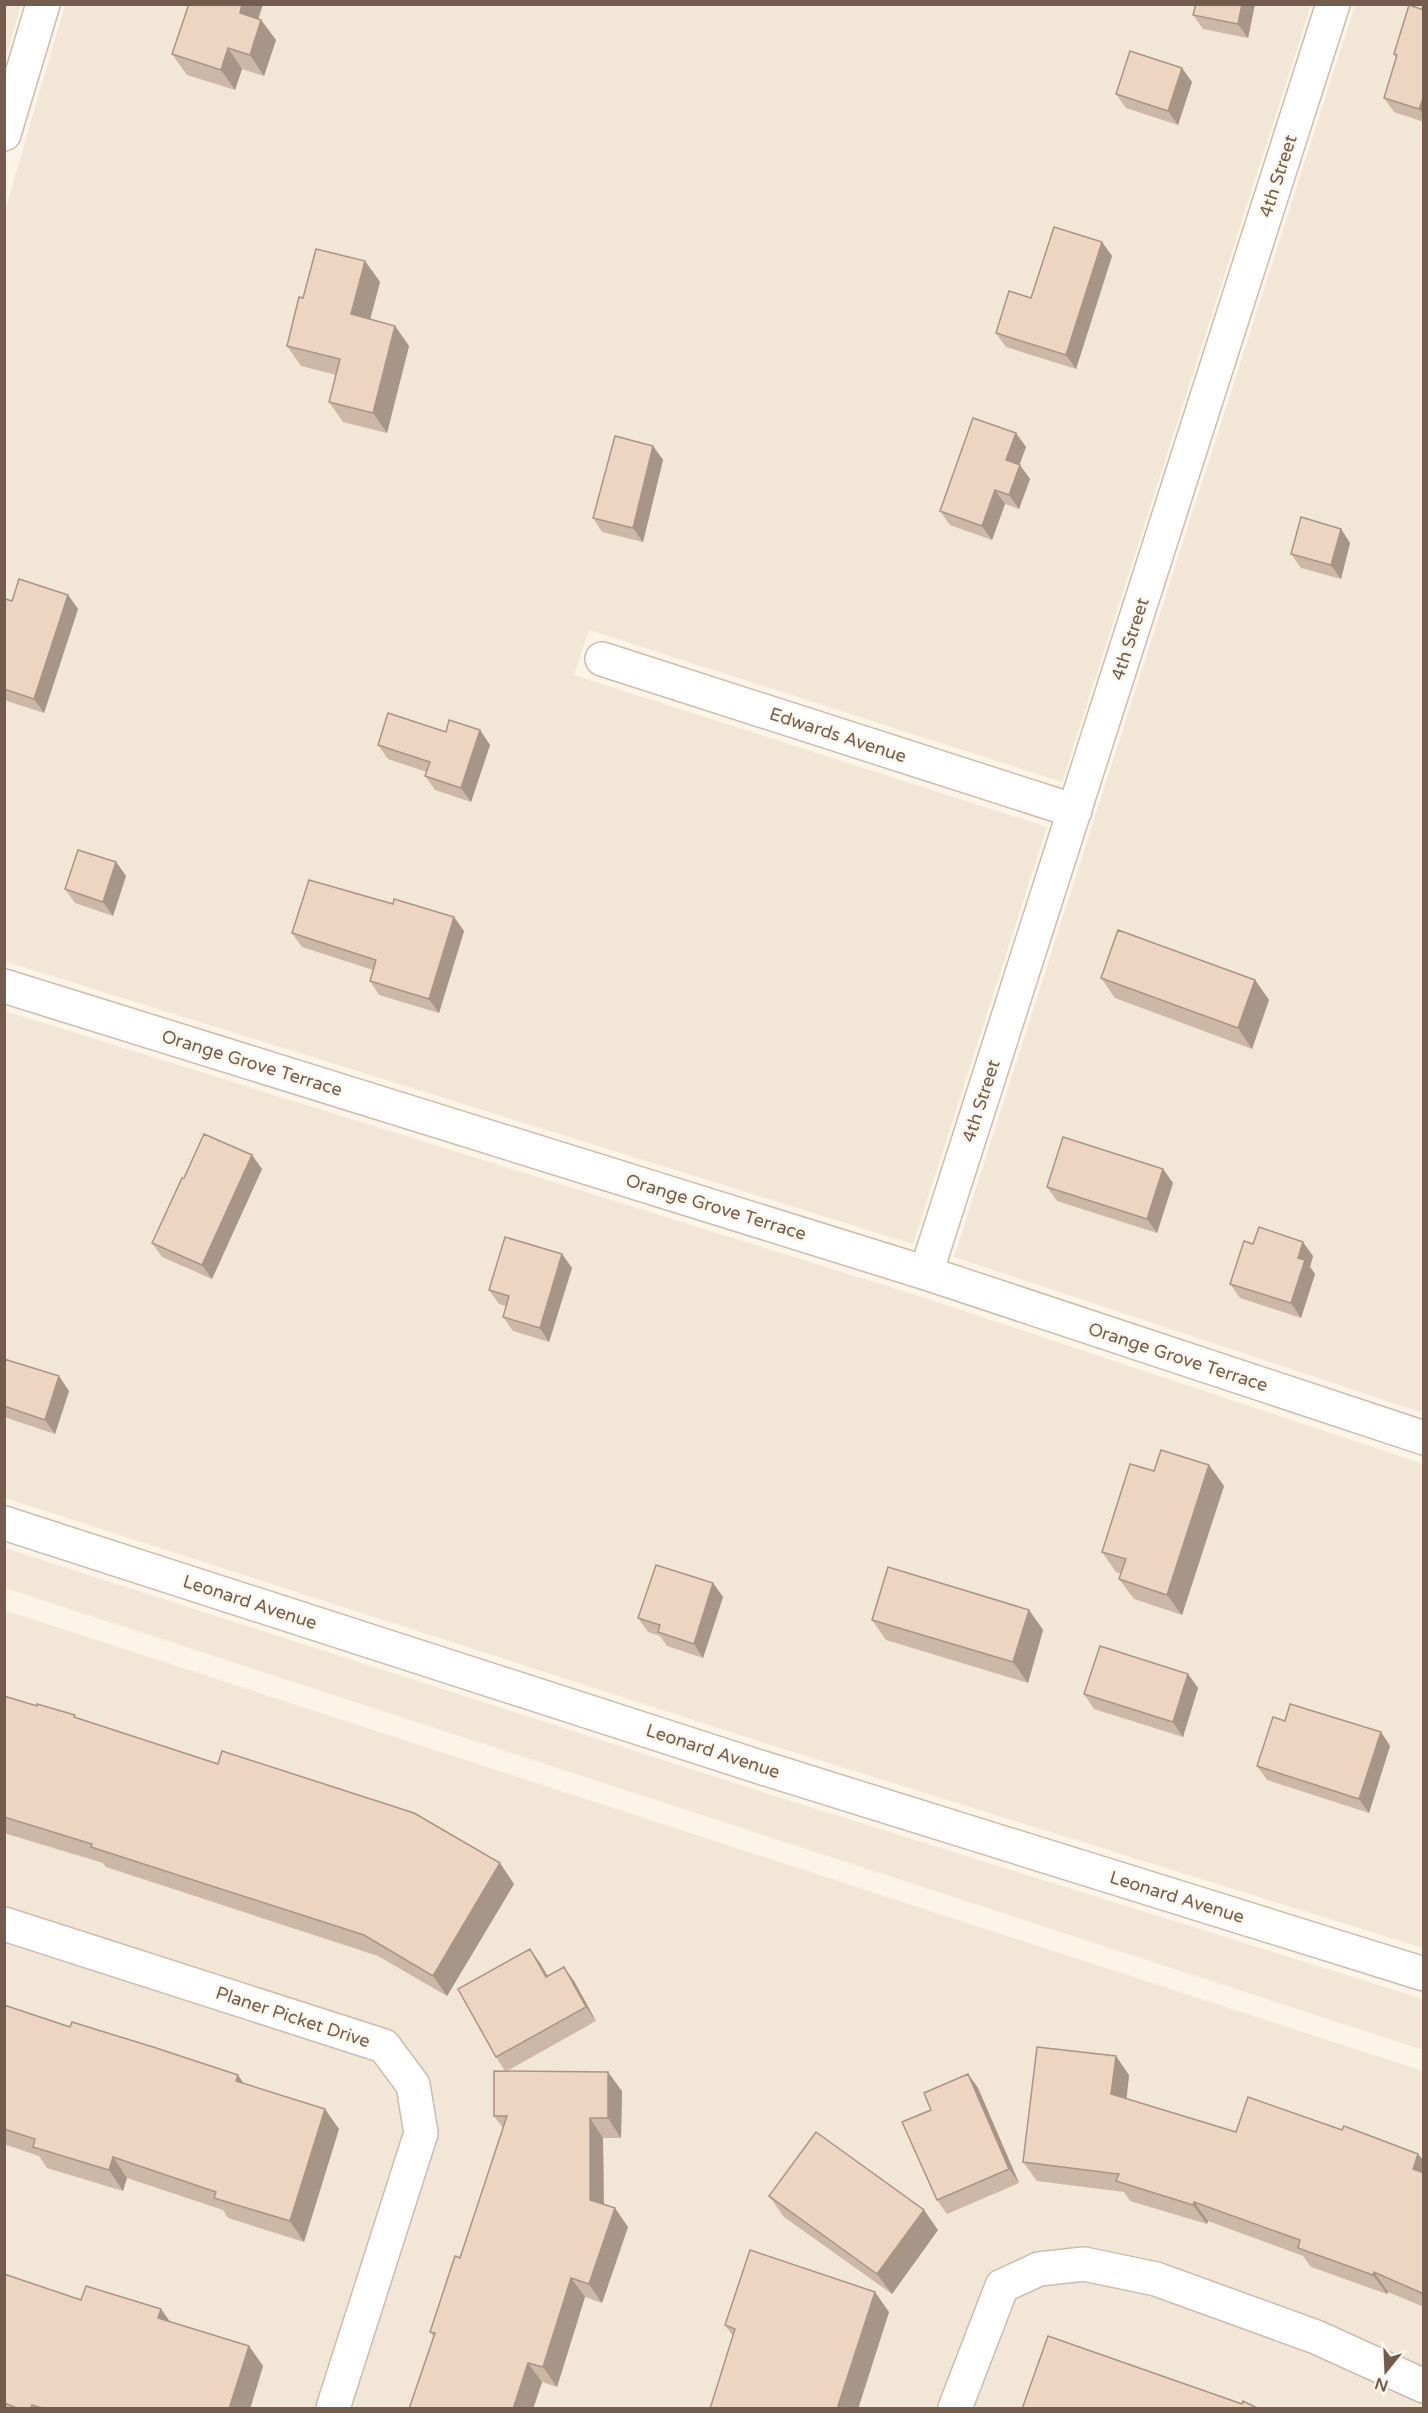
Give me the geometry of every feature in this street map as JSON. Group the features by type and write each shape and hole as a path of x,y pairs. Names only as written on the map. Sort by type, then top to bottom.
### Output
{"street":[{"path":"4,134 43,4"},
{"name":"4th Street","path":"926,1273 1333,4"},
{"name":"Edwards Avenue","path":"602,659 1075,811"},
{"name":"Orange Grove Terrace","path":"4,986 926,1273 1424,1438"},
{"name":"Leonard Avenue","path":"4,1523 766,1769 1424,1974"},
{"name":"Planer Picket Drive","path":"4,1924 384,2046 413,2085 421,2133 333,2409"},
{"path":"955,2409 1002,2286 1039,2269 1084,2264 1156,2279 1316,2337 1424,2386"}],"shaded area":[{"path":"4,5 21,5 5,59"},
{"path":"65,5 1311,5 1062,782 589,630 574,675 1047,827 913,1244 4,961 5,211"},
{"path":"1355,5 1423,5 1423,1413 954,1257"},
{"path":"5,1011 919,1296 1423,1464 1423,1948 774,1746 5,1498"},
{"path":"5,1548 759,1791 1423,1999 1423,2050 5,1588"},
{"path":"4,1610 1423,2071 1423,2408 5,2408"}],"building":[{"path":"189,4 242,4 240,13 261,20 250,55 228,48 221,70 172,54"},
{"path":"1196,4 1242,4 1238,24 1193,15"},
{"path":"1409,5 1424,10 1424,96 1419,109 1384,98"},
{"path":"1130,51 1182,68 1168,111 1116,94"},
{"path":"1054,227 1102,242 1066,355 996,333 1009,291 1031,298"},
{"path":"316,249 365,261 351,314 395,326 373,413 329,402 340,359 287,346 299,297 303,298"},
{"path":"973,418 1016,433 1006,460 1020,465 1009,495 995,490 982,526 940,511"},
{"path":"615,436 653,446 633,528 593,518"},
{"path":"1301,517 1341,529 1331,565 1291,554"},
{"path":"19,579 68,595 34,699 4,689 4,601 5,599 12,601"},
{"path":"388,713 446,732 449,720 480,730 461,788 425,776 430,762 378,745"},
{"path":"78,850 116,862 103,902 65,889"},
{"path":"309,880 393,904 394,899 454,917 429,999 370,981 376,960 292,933"},
{"path":"1118,930 1255,980 1238,1028 1101,978"},
{"path":"204,1134 252,1155 202,1265 152,1243"},
{"path":"1063,1137 1163,1169 1147,1219 1047,1187"},
{"path":"1259,1227 1303,1242 1298,1258 1305,1260 1291,1303 1230,1284 1244,1241 1253,1244"},
{"path":"505,1237 562,1254 540,1328 503,1317 509,1296 489,1290"},
{"path":"4,1359 59,1376 45,1420 4,1406"},
{"path":"1161,1450 1209,1465 1167,1595 1119,1579 1126,1559 1102,1552 1130,1464 1154,1471"},
{"path":"656,1565 713,1583 694,1644 658,1632 660,1625 638,1618"},
{"path":"888,1567 1029,1610 1013,1662 872,1620"},
{"path":"1100,1646 1188,1674 1173,1722 1084,1694"},
{"path":"4,1696 75,1715 74,1717 218,1764 222,1751 414,1813 500,1863 433,1976 364,1935 4,1817"},
{"path":"1290,1704 1381,1732 1359,1799 1257,1766 1273,1717 1285,1721"},
{"path":"530,1949 546,1977 564,1967 586,2007 496,2057 458,1989"},
{"path":"4,2005 70,2027 72,2022 153,2047 238,2075 236,2081 325,2109 290,2221 214,2198 216,2192 113,2157 109,2170 33,2147 35,2139 4,2129"},
{"path":"1037,2047 1116,2056 1111,2094 1236,2132 1248,2097 1342,2130 1344,2126 1418,2154 1413,2169 1424,2173 1424,2294 1374,2272 1373,2275 1298,2248 1300,2240 1194,2202 1193,2205 1116,2181 1119,2174 1023,2162"},
{"path":"494,2071 608,2072 608,2118 590,2118 590,2200 615,2208 589,2284 571,2278 543,2367 528,2363 513,2409 409,2409 435,2333 430,2332 455,2256 460,2258 507,2116 494,2116"},
{"path":"968,2074 1009,2169 937,2200 902,2122 931,2110 924,2093"},
{"path":"816,2132 924,2210 877,2274 769,2196"},
{"path":"750,2250 875,2292 837,2409 710,2409 735,2329 725,2325"},
{"path":"4,2274 81,2300 86,2286 161,2309 158,2318 249,2346 229,2409 45,2409 32,2405 31,2409 20,2409 4,2403"},
{"path":"1048,2336 1242,2404 1243,2401 1259,2409 1022,2409"}]}
